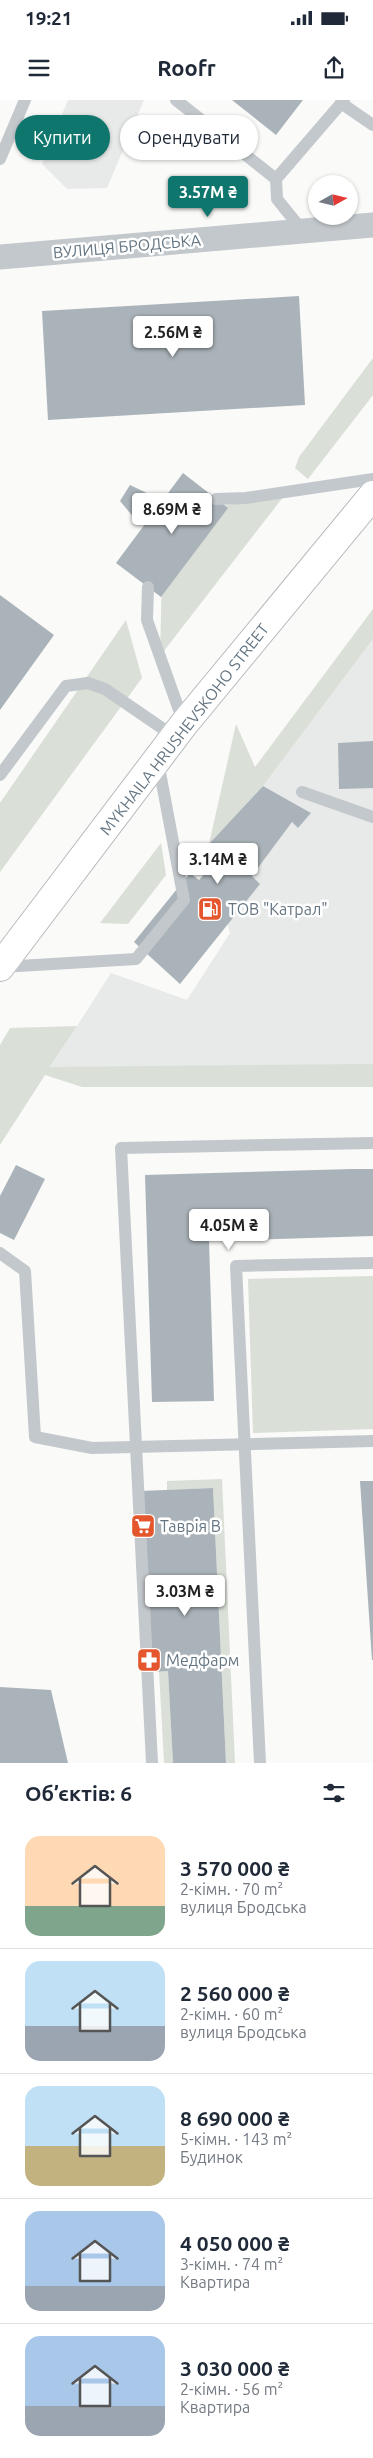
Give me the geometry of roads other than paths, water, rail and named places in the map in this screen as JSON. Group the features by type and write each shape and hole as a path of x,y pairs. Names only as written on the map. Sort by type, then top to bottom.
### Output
{"main road":[{"name":"MYKHAILA HRUSHEVSKOHO STREET","path":"0,967 179,730 373,495"}],"street":[{"name":"ВУЛИЦЯ БРОДСЬКА","path":"0,257 373,225"}],"lane":[{"path":"0,159 25,100"},
{"path":"177,100 276,178"},
{"path":"302,230 277,199 276,178 342,101 373,125"},
{"path":"216,498 246,498 373,479"},
{"path":"148,587 147,620 179,730"},
{"path":"0,775 66,686 88,683 105,689 179,730"},
{"path":"0,967 136,959 184,900 158,760"},
{"path":"302,792 373,818"},
{"path":"152,1763 120,1148 373,1143"},
{"path":"0,1253 25,1271 35,1437 92,1448 373,1441"},
{"path":"260,1763 243,1443 236,1266 373,1263"}],"place":[{"name":"ТОВ \"Катрал\"","path":"210,909"},
{"name":"Таврія В","path":"143,1526"},
{"name":"Медфарм","path":"149,1660"}]}
